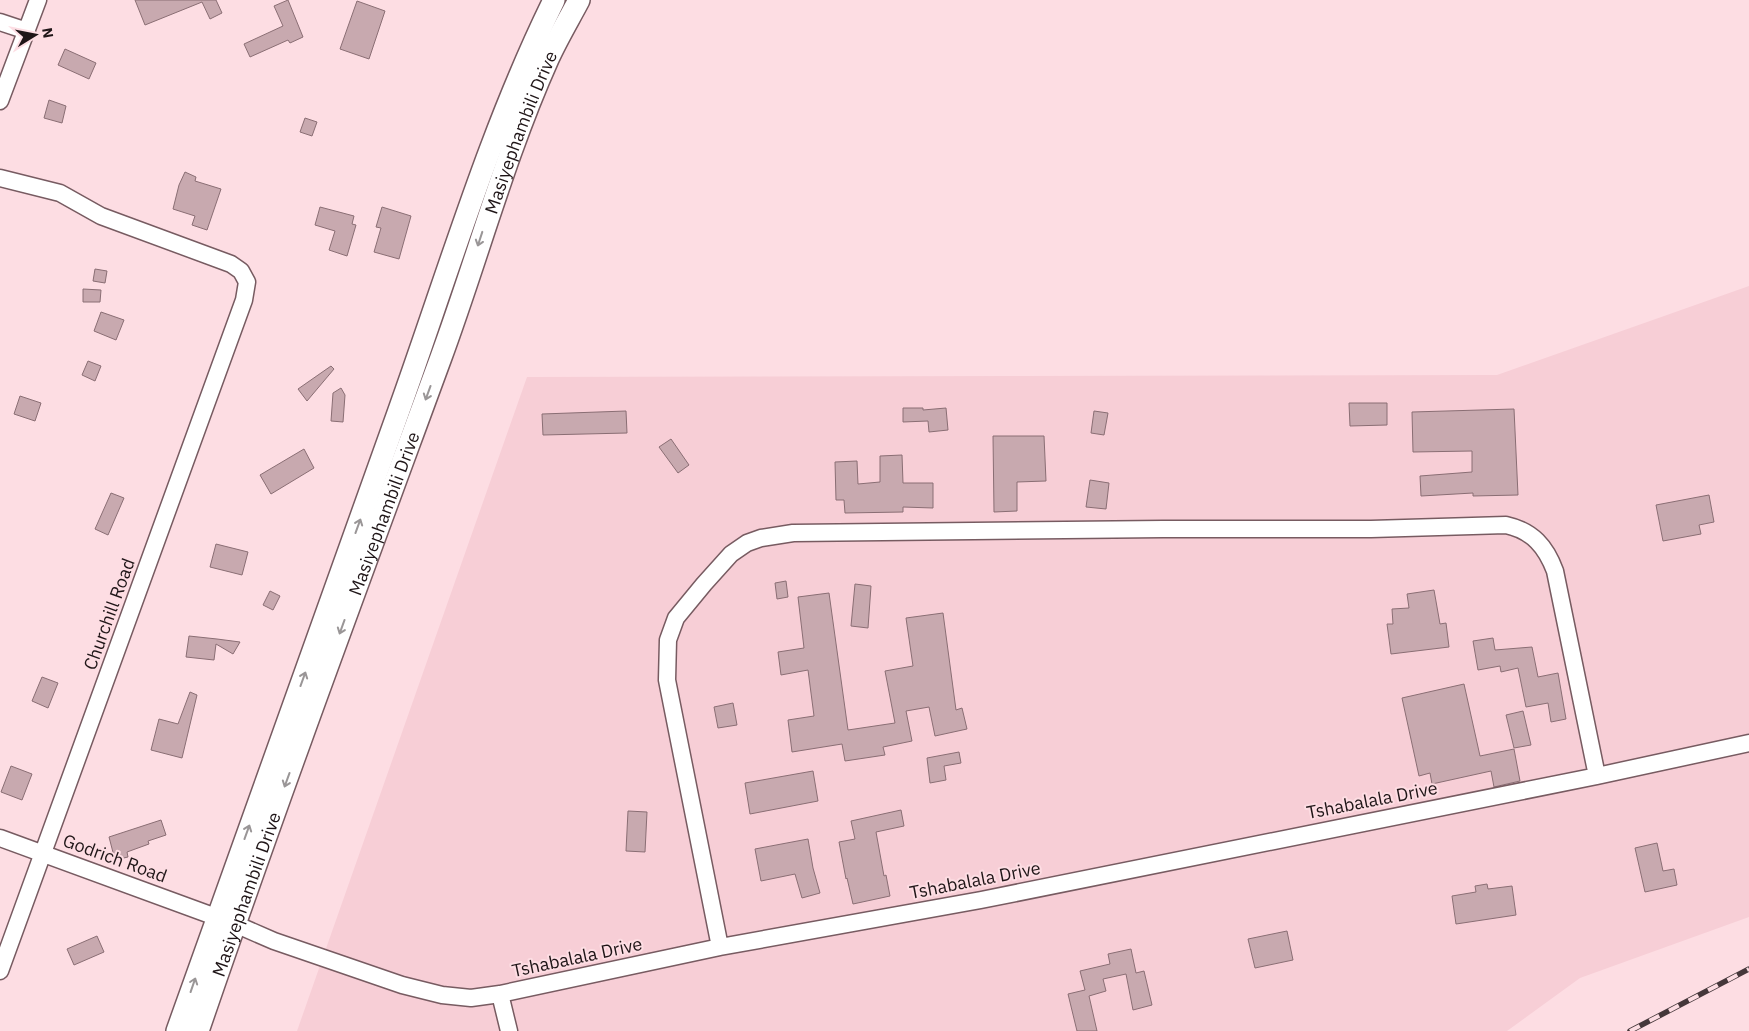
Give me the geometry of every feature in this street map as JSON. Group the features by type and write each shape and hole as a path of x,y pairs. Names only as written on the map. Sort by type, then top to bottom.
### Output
{"main road":[{"name":"Masiyephambili Drive","path":"198,1031 226,920 360,521 496,132 530,49 554,0"},
{"name":"Masiyephambili Drive","path":"176,1031 226,920 448,338 516,138 548,57 579,0"}],"street":[{"path":"0,101 38,0"},
{"path":"0,22 27,31"},
{"name":"Churchill Road","path":"0,178 60,193 100,216 231,264 240,271 247,282 244,300 0,971"},
{"path":"720,947 667,680 668,640 676,618 731,554 747,543 761,538 793,533 1163,528 1372,529 1506,525 1519,528 1539,542 1548,554 1556,571 1597,776"},
{"name":"Tshabalala Drive","path":"226,920 274,941 402,985 442,995 471,998 500,994 720,947 981,900 1597,776 1749,743"},
{"name":"Godrich Road","path":"0,838 226,920"},
{"path":"500,994 509,1031"}],"shaded area":[{"path":"1749,286 1749,917 1580,978 1507,1031 297,1031 527,377 1497,375"}],"building":[{"path":"135,0 216,0 222,13 210,19 202,2 145,25"},
{"path":"288,0 303,37 290,43 288,40 250,57 244,44 283,26 274,6"},
{"path":"357,1 385,11 369,59 340,49"},
{"path":"65,49 96,63 89,79 58,65"},
{"path":"49,100 66,106 62,123 44,118"},
{"path":"305,118 317,122 312,136 300,132"},
{"path":"185,172 196,177 195,181 221,189 207,230 192,225 195,216 173,209 179,185"},
{"path":"320,207 354,216 352,224 356,225 347,256 329,250 335,231 315,225"},
{"path":"382,207 411,216 399,259 374,252 381,228 376,227"},
{"path":"95,269 107,271 105,283 93,281"},
{"path":"83,289 101,290 100,302 83,302"},
{"path":"101,312 124,320 116,340 94,331"},
{"path":"88,361 101,366 95,381 82,375"},
{"path":"331,366 334,369 307,401 298,389"},
{"path":"341,388 345,395 343,422 331,421 333,393"},
{"path":"20,396 41,403 35,421 14,414"},
{"path":"1349,403 1387,403 1387,425 1350,426"},
{"path":"903,408 923,408 923,410 946,408 948,430 929,432 928,421 903,422"},
{"path":"1514,409 1518,495 1473,496 1473,493 1421,496 1420,476 1472,472 1472,451 1413,452 1412,412"},
{"path":"626,411 627,433 543,435 542,414"},
{"path":"1094,411 1108,413 1104,435 1091,433"},
{"path":"993,436 1044,436 1046,481 1017,482 1017,511 994,512"},
{"path":"671,439 689,465 678,473 659,447"},
{"path":"304,449 314,468 271,494 260,475"},
{"path":"902,455 903,483 933,483 933,508 903,507 903,512 845,513 844,500 836,500 835,462 857,461 858,484 880,482 880,456"},
{"path":"1090,480 1109,483 1106,509 1086,507"},
{"path":"111,493 124,498 108,535 95,529"},
{"path":"1709,495 1714,522 1699,525 1701,534 1663,541 1656,505"},
{"path":"216,544 248,552 242,575 210,567"},
{"path":"786,581 788,597 777,599 775,583"},
{"path":"855,584 871,586 868,628 851,626"},
{"path":"1434,590 1440,624 1446,623 1449,647 1391,654 1387,624 1393,624 1392,609 1409,608 1407,594"},
{"path":"270,591 280,596 273,610 263,605"},
{"path":"829,593 848,730 895,723 885,671 913,666 906,618 943,613 956,710 962,708 967,729 935,736 929,707 906,711 912,741 883,747 885,755 845,761 842,744 792,752 788,720 814,716 808,670 781,675 778,652 804,648 798,597"},
{"path":"189,636 240,642 233,654 216,644 214,660 186,657"},
{"path":"1493,638 1495,650 1532,647 1538,677 1558,673 1566,719 1551,722 1548,703 1526,707 1518,668 1501,672 1500,666 1478,670 1473,641"},
{"path":"42,677 58,683 48,708 32,701"},
{"path":"1464,684 1480,756 1514,749 1520,781 1494,787 1491,771 1432,784 1430,773 1419,776 1402,698"},
{"path":"190,692 197,695 182,758 151,750 159,719 178,724"},
{"path":"733,703 737,725 718,728 714,707"},
{"path":"1523,711 1531,745 1514,748 1506,715"},
{"path":"959,752 961,763 944,766 946,780 930,783 927,758"},
{"path":"11,766 32,774 22,800 1,792"},
{"path":"813,771 818,801 750,814 745,783"},
{"path":"901,810 904,826 876,832 884,876 886,875 890,896 853,904 839,842 855,839 851,821"},
{"path":"628,811 647,812 645,852 626,851"},
{"path":"161,820 166,835 148,841 149,844 127,852 128,857 115,860 109,837"},
{"path":"808,839 820,893 802,898 795,874 761,881 755,849"},
{"path":"1657,843 1663,871 1674,869 1677,885 1645,892 1635,848"},
{"path":"1487,884 1488,889 1512,886 1516,915 1456,924 1452,896 1476,892 1475,886"},
{"path":"1287,931 1293,960 1255,968 1248,939"},
{"path":"97,936 104,952 74,965 67,949"},
{"path":"1131,949 1136,973 1144,971 1152,1005 1133,1010 1126,974 1103,979 1106,991 1089,996 1097,1031 1077,1031 1068,994 1085,990 1080,971 1110,964 1108,954"}],"railway":[{"path":"1630,1031 1749,969"}]}
